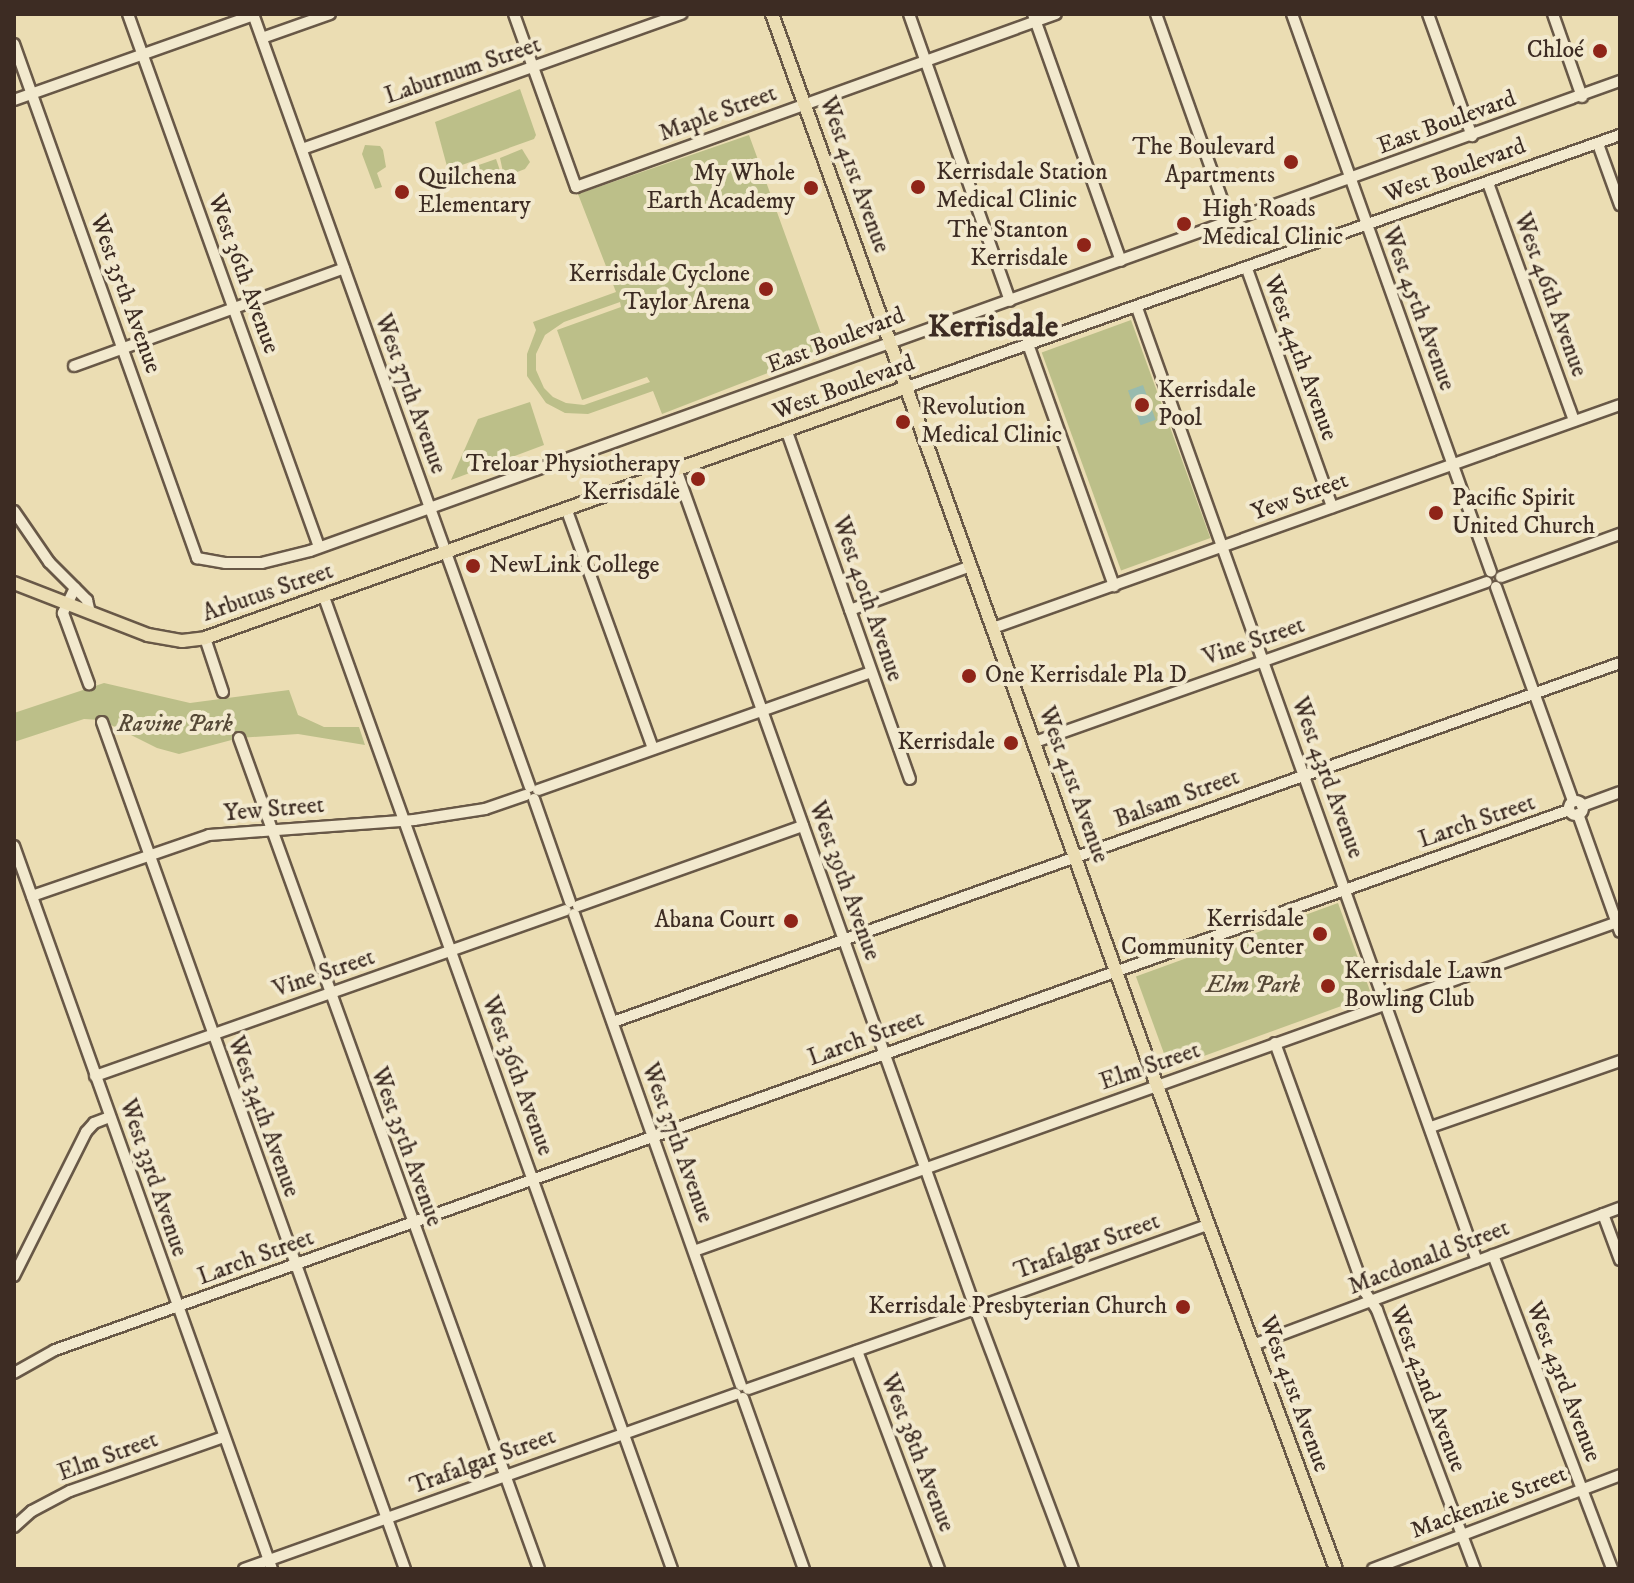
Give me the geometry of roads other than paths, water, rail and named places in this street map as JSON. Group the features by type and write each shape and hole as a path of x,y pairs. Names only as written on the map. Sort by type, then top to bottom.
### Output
{"main road":[{"name":"West 41st Avenue","path":"772,14 1207,1225 1336,1569"},
{"name":"West Boulevard","path":"446,555 907,387"},
{"name":"Arbutus Street","path":"14,583 164,639 205,638 446,555"}],"street":[{"name":"West 36th Avenue","path":"128,14 319,547"},
{"path":"14,100 253,14"},
{"name":"West 37th Avenue","path":"253,14 532,793 804,1569"},
{"path":"262,38 330,14"},
{"path":"514,14 532,68"},
{"name":"Laburnum Street","path":"302,149 682,14"},
{"path":"909,14 1010,301"},
{"name":"Maple Street","path":"532,68 576,187 925,61 1034,18 1056,14"},
{"path":"1156,14 1230,222"},
{"name":"West 45th Avenue","path":"1292,14 1619,925"},
{"path":"1428,14 1472,136"},
{"path":"1553,14 1582,97"},
{"path":"1034,18 1121,261"},
{"name":"West 35th Avenue","path":"14,44 197,558"},
{"name":"East Boulevard","path":"197,558 225,563 262,563 319,547 1620,81"},
{"name":"West Boulevard","path":"907,387 1029,347 1620,135"},
{"path":"1598,144 1620,205"},
{"name":"West 46th Avenue","path":"1488,183 1574,421"},
{"path":"74,366 344,268"},
{"name":"West 44th Avenue","path":"1247,269 1332,507"},
{"name":"West 43rd Avenue","path":"1137,308 1477,1261"},
{"path":"1029,347 1114,586"},
{"name":"Yew Street","path":"993,628 1620,405"},
{"name":"West 40th Avenue","path":"787,432 910,779"},
{"name":"West 39th Avenue","path":"677,472 975,1308 1073,1569"},
{"path":"14,511 49,562 87,600 90,613"},
{"path":"567,511 653,749"},
{"name":"Vine Street","path":"1035,742 1620,534"},
{"path":"850,610 971,566"},
{"path":"75,588 63,613 89,684"},
{"name":"West 36th Avenue","path":"324,597 672,1569"},
{"path":"205,638 223,692"},
{"name":"Balsam Street","path":"613,1022 1620,663"},
{"name":"Yew Street","path":"32,896 209,835 405,821 485,809 871,672"},
{"name":"West 34th Avenue","path":"102,722 405,1569"},
{"name":"West 35th Avenue","path":"239,738 539,1569"},
{"name":"Larch Street","path":"14,1373 55,1350 1620,792"},
{"name":"Vine Street","path":"95,1076 803,826"},
{"name":"West 33rd Avenue","path":"14,846 270,1565"},
{"name":"Elm Street","path":"694,1251 1386,1003 1619,925"},
{"name":"West 42nd Avenue","path":"1275,1043 1475,1569"},
{"path":"1431,1127 1620,1061"},
{"path":"14,1276 86,1132 94,1123 110,1117"},
{"name":"Macdonald Street","path":"1253,1345 1620,1208"},
{"path":"1603,1214 1620,1260"},
{"name":"Trafalgar Street","path":"244,1569 270,1565 386,1518 1207,1225"},
{"name":"West 43rd Avenue","path":"1493,1255 1612,1569"},
{"name":"West 38th Avenue","path":"857,1351 939,1569"},
{"name":"Elm Street","path":"14,1527 32,1511 70,1491 223,1437"},
{"name":"Mackenzie Street","path":"1373,1569 1620,1475"}],"place":[{"name":"Chloé","path":"1600,51"},
{"name":"The Boulevard Apartments","path":"1291,162"},
{"name":"Kerrisdale Station Medical Clinic","path":"918,187"},
{"name":"My Whole Earth Academy","path":"811,188"},
{"name":"Quilchena Elementary","path":"402,192"},
{"name":"High Roads Medical Clinic","path":"1184,224"},
{"name":"The Stanton Kerrisdale","path":"1084,245"},
{"name":"Kerrisdale Cyclone Taylor Arena","path":"766,289"},
{"name":"Kerrisdale Pool","path":"1142,405"},
{"name":"Revolution Medical Clinic","path":"903,422"},
{"name":"Treloar Physiotherapy Kerrisdale","path":"698,479"},
{"name":"Pacific Spirit United Church","path":"1436,513"},
{"name":"NewLink College","path":"473,566"},
{"name":"One Kerrisdale Pla D","path":"969,676"},
{"name":"Kerrisdale","path":"1011,743"},
{"name":"Abana Court","path":"791,921"},
{"name":"Kerrisdale Community Center","path":"1320,934"},
{"name":"Kerrisdale Lawn Bowling Club","path":"1328,986"},
{"name":"Kerrisdale Presbyterian Church","path":"1183,1307"}],"district":[{"name":"Kerrisdale","path":"993,327"}],"park label":[{"name":"Ravine Park","path":"175,725"},
{"name":"Elm Park","path":"1253,986"}]}
